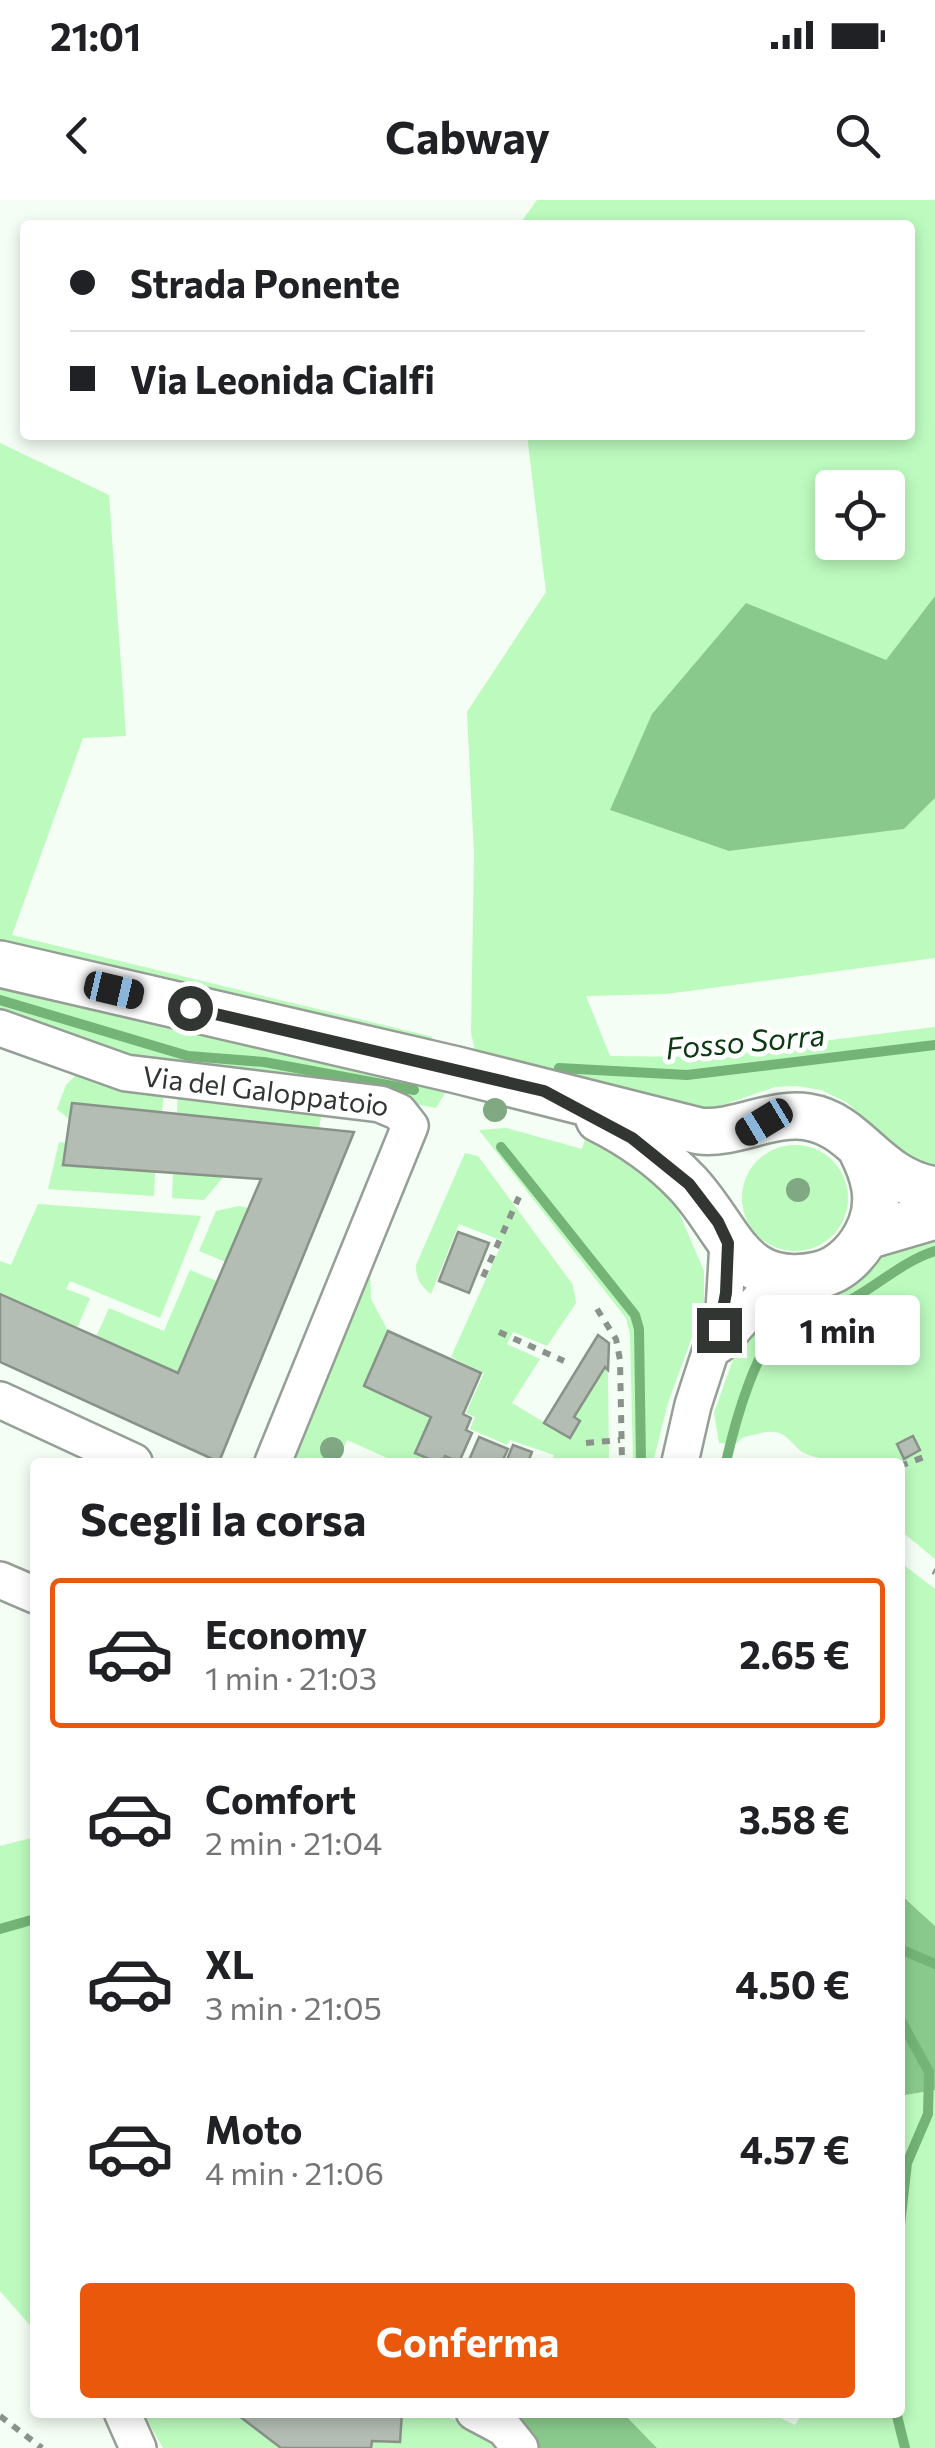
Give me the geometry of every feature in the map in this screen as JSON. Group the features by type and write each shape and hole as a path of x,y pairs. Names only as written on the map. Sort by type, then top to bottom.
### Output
{"main road":[{"path":"0,964 699,1131 720,1132 786,1116 818,1120 848,1135 891,1175 908,1184 935,1190"},
{"path":"544,1091 646,1147 689,1184 748,1263 772,1276 799,1279 826,1273 850,1258 867,1236 876,1193 872,1171 862,1151"},
{"path":"723,1233 714,1198 722,1163 744,1134 764,1122"},
{"path":"867,1236 935,1216"}],"street":[{"name":"Via del Galoppatoio","path":"0,1028 126,1072 380,1104 399,1112 410,1126 275,1458"},
{"path":"681,1458 726,1293 723,1233"},
{"path":"712,1353 753,1305 799,1279"},
{"path":"0,1400 125,1458"},
{"path":"0,1580 30,1593"},
{"path":"125,2418 138,2448"},
{"path":"485,2418 504,2428 520,2448"}],"path":[{"path":"483,1277 519,1197"},
{"path":"597,1309 616,1338 620,1360 622,1458"},
{"path":"499,1332 564,1361"},
{"path":"586,1443 620,1440"},
{"path":"905,1464 924,1458"},
{"path":"0,2416 42,2448"}],"green space":[{"path":"537,200 935,200 935,596 886,660 610,810 729,851 904,829 935,798 935,958 666,994 586,996 610,1056 694,1057 935,1027 935,1173 891,1153 873,1125 846,1102 821,1090 775,1087 708,1110 476,1055 471,1033 474,854 467,712 546,592 528,440 915,440 915,220 523,220"},
{"path":"0,443 109,495 126,736 83,738 12,935 433,1037 428,1042 0,946"},
{"path":"935,596 935,798 904,829 729,851 610,810 652,714 746,603 886,660"},
{"path":"0,987 442,1087 445,1093 436,1108 363,1094 168,1068 0,1014"},
{"path":"76,1075 164,1090 162,1112 72,1103 69,1119 57,1109 66,1085"},
{"path":"178,1092 323,1107 319,1128 177,1113"},
{"path":"506,1128 582,1149 585,1139 633,1166 674,1201 704,1271 704,1304 668,1403 654,1458 633,1458 630,1334 626,1318 479,1130"},
{"path":"59,1142 66,1143 64,1165 155,1172 154,1196 48,1189"},
{"path":"795,1145 815,1149 833,1160 844,1178 848,1198 844,1218 833,1236 815,1247 795,1251 775,1247 757,1236 746,1218 742,1198 746,1178 757,1160 775,1149"},
{"path":"465,1153 478,1156 573,1285 576,1303 547,1346 513,1332 507,1344 540,1359 512,1403 570,1438 574,1417 605,1367 609,1458 553,1458 554,1455 510,1440 507,1445 470,1429 475,1417 466,1413 484,1373 451,1357 503,1241 459,1224 431,1294 419,1281 416,1265"},
{"path":"173,1173 224,1176 204,1200 172,1198"},
{"path":"38,1204 201,1216 160,1318 70,1281 66,1289 90,1298 77,1328 0,1294 0,1261 11,1265"},
{"path":"248,1208 226,1262 199,1251 216,1211"},
{"path":"935,1226 935,1559 905,1534 905,1458 819,1458 804,1453 777,1432 745,1437 736,1444 719,1443 714,1413 740,1340 758,1317 879,1251"},
{"path":"370,1269 371,1299 388,1331 364,1386 431,1417 415,1453 427,1458 387,1458 347,1440 340,1458 294,1458"},
{"path":"190,1270 217,1281 178,1373 96,1337 109,1308 164,1331"},
{"path":"905,1566 935,1589 935,1926 905,1899"},
{"path":"30,1838 30,2325 0,2291 0,1846"},
{"path":"905,1899 935,1926 935,2090 905,2095"},
{"path":"935,2090 935,2448 657,2448 628,2418 780,2418 795,2425 800,2418 905,2418 905,2095"},
{"path":"146,2418 241,2418 281,2448 163,2448"},
{"path":"402,2418 448,2418 504,2448 371,2448 372,2441 400,2442"},
{"path":"497,2418 628,2418 657,2448 529,2448"}],"building":[{"path":"72,1103 354,1132 221,1458 210,1458 0,1362 0,1294 178,1373 261,1179 63,1165"},
{"path":"458,1232 489,1243 469,1293 439,1281"},
{"path":"388,1331 481,1373 463,1414 471,1418 466,1430 472,1433 461,1458 427,1458 415,1453 431,1417 364,1386"},
{"path":"598,1335 609,1343 608,1370 605,1367 574,1417 580,1421 570,1438 544,1423"},
{"path":"913,1436 920,1450 905,1458 897,1444"},
{"path":"479,1437 508,1449 504,1458 470,1458"},
{"path":"513,1445 532,1452 530,1458 508,1458"},
{"path":"242,2418 402,2418 400,2442 372,2441 371,2448 281,2448"}],"waterway":[{"name":"Fosso Sorra","path":"0,1000 188,1056 264,1062 414,1090"},
{"name":"Fosso Sorra","path":"559,1068 687,1075 935,1045"},
{"path":"501,1147 635,1315 639,1329 641,1458"},
{"path":"727,1458 756,1365 776,1331 795,1317 854,1298 903,1266 935,1251"},
{"path":"0,1929 30,1920"},
{"path":"905,1951 935,1964"},
{"path":"905,2028 929,2072 928,2114 907,2163 905,2181"},
{"path":"898,2418 905,2448"}],"route":[{"path":"190,1008 544,1091 632,1138 689,1184 718,1222 728,1243 726,1293 719,1330"}]}
